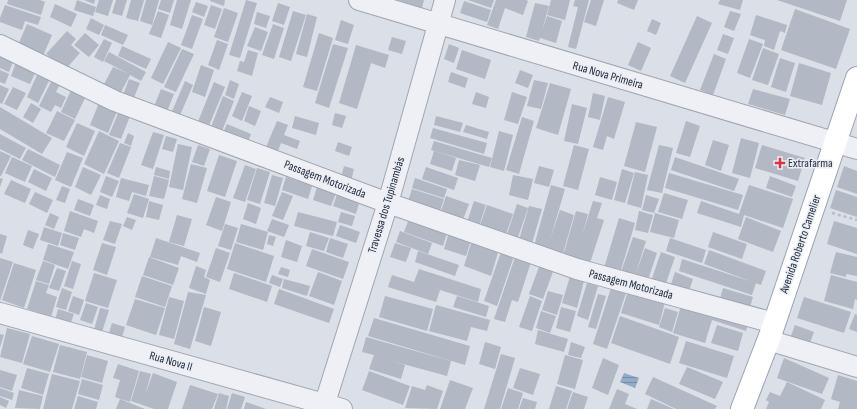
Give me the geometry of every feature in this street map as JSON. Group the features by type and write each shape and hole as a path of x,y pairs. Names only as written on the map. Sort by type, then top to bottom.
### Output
{"main road":[{"name":"Avenida Roberto Camelier","path":"742,409 771,331 857,78"}],"street":[{"name":"Rua Nova Primeira","path":"358,0 857,149"},
{"name":"Travessa dos Tupinambás","path":"330,407 445,0"},
{"name":"Passagem Motorizada","path":"0,45 115,101 388,203 577,269 771,331 857,367"},
{"name":"Rua Nova II","path":"0,313 330,407"}],"path":[{"path":"812,207 857,220"}],"water":[{"path":"624,373 639,378 635,388 620,382"}],"building":[{"path":"8,0 40,0 45,2 41,15 7,4"},
{"path":"77,0 96,7 93,16 74,10"},
{"path":"84,0 95,0 94,4"},
{"path":"99,0 113,0 108,16 95,12"},
{"path":"116,0 127,0 122,16 112,13"},
{"path":"131,0 144,0 138,21 126,18"},
{"path":"146,0 159,0 152,25 140,21"},
{"path":"161,0 174,0 170,13 158,9"},
{"path":"177,0 191,0 182,29 170,25"},
{"path":"225,0 224,6 210,1"},
{"path":"246,0 257,3 240,58 229,55"},
{"path":"397,0 424,0 422,8"},
{"path":"468,0 494,0 491,8"},
{"path":"496,0 528,1 523,15 505,8 498,29 487,25"},
{"path":"551,0 570,0 565,20 547,15"},
{"path":"575,0 589,0 576,49 568,47 578,7 573,6"},
{"path":"591,0 604,0 596,26 584,22"},
{"path":"618,0 638,0 634,10 617,3"},
{"path":"720,0 743,0 740,10 718,4"},
{"path":"777,0 847,0 840,21"},
{"path":"464,1 491,10 487,22 460,13"},
{"path":"196,2 208,6 204,17 192,12"},
{"path":"278,3 290,7 284,25 272,21"},
{"path":"535,3 549,6 542,30 547,16 562,21 556,43 540,38 539,41 526,37"},
{"path":"55,4 77,14 71,27 50,17"},
{"path":"5,5 41,17 38,25 25,21 22,30 0,22"},
{"path":"211,5 222,9 215,29 204,25"},
{"path":"224,8 238,13 228,42 214,37"},
{"path":"795,9 850,29 836,69 781,50"},
{"path":"158,11 169,15 161,38 149,34"},
{"path":"293,11 306,15 291,61 279,57"},
{"path":"730,11 741,14 734,31 724,27"},
{"path":"257,12 270,16 266,28 254,24"},
{"path":"307,14 317,17 307,57 296,54"},
{"path":"192,15 203,19 192,49 181,45"},
{"path":"756,15 787,25 785,33 780,31 774,50 764,46 765,40 750,35"},
{"path":"697,16 712,23 685,83 670,76"},
{"path":"91,18 104,25 99,35 86,29"},
{"path":"652,19 661,23 656,35 647,31"},
{"path":"341,20 354,25 348,44 335,40"},
{"path":"27,24 52,35 43,56 18,45"},
{"path":"273,24 284,28 274,59 262,55"},
{"path":"105,25 128,35 123,45 101,35"},
{"path":"255,27 268,32 261,51 247,46"},
{"path":"67,31 76,39 71,45 80,53 65,70 46,54"},
{"path":"85,33 99,45 89,57 74,45"},
{"path":"319,33 333,38 317,91 303,87"},
{"path":"723,34 734,38 728,54 717,50"},
{"path":"392,37 406,41 402,54 388,50"},
{"path":"104,39 112,43 103,62 94,57"},
{"path":"749,39 763,44 750,78 737,73"},
{"path":"217,40 228,44 219,70 208,65"},
{"path":"168,42 181,48 163,84 151,78"},
{"path":"638,42 651,48 641,71 628,65"},
{"path":"333,44 348,48 329,108 315,103"},
{"path":"449,44 459,48 454,63 444,59"},
{"path":"356,45 389,55 385,68 371,63 357,109 339,103"},
{"path":"122,46 151,59 146,69 118,56"},
{"path":"763,48 779,54 768,85 752,80"},
{"path":"182,49 194,54 176,92 164,87"},
{"path":"248,50 258,53 252,76 237,71 240,61 244,62"},
{"path":"462,50 491,60 485,79 456,69"},
{"path":"0,52 14,59 9,72 0,68"},
{"path":"109,52 146,72 141,81 130,75 119,96 102,88 113,67 129,74 104,61"},
{"path":"714,54 726,59 713,95 700,90"},
{"path":"780,58 795,63 786,92 771,87"},
{"path":"16,62 36,71 30,84 11,76"},
{"path":"799,63 831,73 822,105 790,96"},
{"path":"201,65 214,70 205,97 192,92"},
{"path":"0,70 9,74 5,84 0,82"},
{"path":"520,70 533,75 528,88 515,83"},
{"path":"451,72 468,78 465,88 448,82"},
{"path":"38,73 50,79 38,103 27,97"},
{"path":"129,79 140,83 133,100 123,95"},
{"path":"52,80 60,84 56,92 66,97 61,108 55,105 51,112 39,106"},
{"path":"230,80 239,84 234,99 225,95"},
{"path":"534,80 548,83 541,109 527,106"},
{"path":"185,81 193,85 178,120 170,116"},
{"path":"214,82 225,87 208,128 197,124"},
{"path":"550,83 571,89 558,135 536,128"},
{"path":"0,85 9,89 2,104 0,103"},
{"path":"13,87 26,93 17,110 4,104"},
{"path":"72,88 86,96 75,119 61,112"},
{"path":"161,89 174,94 166,114 153,109"},
{"path":"753,89 790,99 785,115 748,104"},
{"path":"242,92 252,96 242,121 232,116"},
{"path":"476,92 489,97 486,108 472,104"},
{"path":"512,92 527,97 518,124 504,120"},
{"path":"593,93 605,96 600,120 588,117"},
{"path":"223,96 234,101 220,136 209,132"},
{"path":"270,97 283,102 279,113 265,107"},
{"path":"608,97 625,102 614,139 607,136 603,150 593,147"},
{"path":"31,103 41,109 33,123 23,117"},
{"path":"99,103 117,111 108,133 90,125"},
{"path":"572,104 587,108 578,144 564,141"},
{"path":"249,106 261,111 255,126 244,121"},
{"path":"0,107 52,138 42,154 0,129"},
{"path":"57,111 75,120 64,141 46,133"},
{"path":"119,111 130,116 121,139 109,135"},
{"path":"335,113 346,116 342,128 332,125"},
{"path":"295,116 319,123 316,135 292,128"},
{"path":"436,116 463,123 460,132 434,125"},
{"path":"522,117 534,121 519,174 506,170"},
{"path":"277,121 288,125 284,135 300,141 297,149 281,143 276,156 264,152"},
{"path":"686,121 700,126 690,157 676,153"},
{"path":"636,122 657,127 645,172 624,166"},
{"path":"77,123 95,131 84,156 66,147"},
{"path":"227,124 251,134 246,147 221,137"},
{"path":"466,125 489,132 487,139 463,132"},
{"path":"433,128 487,143 484,154 430,138"},
{"path":"99,131 119,141 104,174 84,164"},
{"path":"499,131 513,135 504,171 490,167"},
{"path":"153,132 164,135 153,169 141,165"},
{"path":"128,133 134,136 131,146 124,143"},
{"path":"0,134 26,148 20,159 0,149"},
{"path":"166,136 177,139 173,152 162,149"},
{"path":"741,138 759,143 750,178 732,173"},
{"path":"713,140 729,145 721,171 705,165"},
{"path":"434,141 492,158 489,167 431,150"},
{"path":"338,142 352,147 349,156 335,151"},
{"path":"120,143 131,147 119,178 107,173"},
{"path":"178,144 192,147 183,190 169,187"},
{"path":"198,145 210,149 204,166 192,162"},
{"path":"574,145 589,149 578,190 563,186"},
{"path":"659,145 673,148 662,193 647,190"},
{"name":"Extrafarma","path":"762,145 805,158 798,181 755,168"},
{"path":"28,149 60,165 55,177 22,160"},
{"path":"0,151 11,156 1,176 0,176"},
{"path":"434,151 456,158 452,171 430,164"},
{"path":"67,152 83,158 71,187 55,180"},
{"path":"219,155 237,161 225,197 207,191"},
{"path":"12,157 32,166 25,182 5,173"},
{"path":"675,157 739,179 734,191 671,170"},
{"path":"459,160 480,165 475,181 455,175"},
{"path":"191,164 207,168 197,203 182,199"},
{"path":"245,165 256,169 245,202 233,198"},
{"path":"344,166 354,169 351,181 341,178"},
{"path":"539,166 554,170 549,187 534,183"},
{"path":"844,166 857,171 857,194 837,187"},
{"path":"83,167 101,175 91,195 75,187"},
{"path":"156,167 170,171 169,179 154,175"},
{"path":"426,167 458,178 454,190 422,179"},
{"path":"257,168 270,172 260,204 247,200"},
{"path":"34,169 52,178 46,191 28,182"},
{"path":"622,169 634,173 625,203 614,200"},
{"path":"635,172 648,175 641,208 627,204"},
{"path":"669,173 743,195 738,210 665,188"},
{"path":"272,175 283,178 275,206 264,203"},
{"path":"513,175 533,179 528,200 509,195"},
{"path":"106,176 119,181 112,197 100,192"},
{"path":"154,176 169,180 164,199 149,196"},
{"path":"770,176 796,186 792,197 766,188"},
{"path":"286,177 312,186 308,199 282,190"},
{"path":"600,177 617,182 612,200 595,195"},
{"path":"0,178 3,179 0,187"},
{"path":"121,178 149,185 146,196 132,192 129,201 116,197"},
{"path":"415,178 447,189 444,198 412,188"},
{"path":"11,180 31,189 25,203 4,194"},
{"path":"551,185 565,189 550,240 560,210 574,215 562,257 534,246"},
{"path":"749,185 793,199 783,228 744,215 741,227 697,213 701,201 739,214"},
{"path":"62,186 70,189 65,203 56,200"},
{"path":"317,187 336,193 331,206 313,200"},
{"path":"412,189 444,199 439,214 407,204"},
{"path":"836,190 857,197 857,217 830,208"},
{"path":"35,192 53,200 47,213 29,204"},
{"path":"282,192 293,196 283,220 272,216"},
{"path":"338,192 360,200 356,214 333,206"},
{"path":"664,193 688,200 682,219 658,212"},
{"path":"134,194 149,199 143,218 127,213"},
{"path":"100,195 110,199 107,209 96,205"},
{"path":"646,195 659,199 654,213 642,210"},
{"path":"446,196 469,204 462,222 440,214"},
{"path":"216,197 231,202 222,231 206,225"},
{"path":"78,199 94,205 90,216 74,210"},
{"path":"149,201 163,205 159,220 146,217"},
{"path":"474,201 486,205 478,229 466,225"},
{"path":"593,201 602,203 597,218 604,220 590,263 563,256 576,211 588,214 582,236"},
{"path":"248,203 261,208 256,224 243,219"},
{"path":"517,204 528,208 517,240 506,237"},
{"path":"487,205 513,214 505,237 479,228"},
{"path":"529,206 542,209 531,247 518,243"},
{"path":"70,211 98,221 94,233 84,229 81,237 64,231"},
{"path":"639,211 653,215 648,233 635,230"},
{"path":"298,212 337,222 333,236 294,226"},
{"path":"341,212 355,216 352,226 338,222"},
{"path":"50,213 59,217 54,229 45,225"},
{"path":"655,213 679,220 674,238 650,232"},
{"path":"177,215 192,219 184,246 169,242"},
{"path":"410,216 448,230 443,246 404,232"},
{"path":"127,217 136,220 132,230 123,226"},
{"path":"746,217 781,231 773,252 738,239"},
{"path":"619,218 635,223 620,273 604,268"},
{"path":"272,219 289,225 284,237 267,231"},
{"path":"110,221 122,224 115,244 103,240"},
{"path":"834,221 857,228 857,254 827,244"},
{"path":"225,224 238,228 231,250 218,246"},
{"path":"241,224 268,232 263,250 236,242"},
{"path":"340,225 360,232 356,243 336,236"},
{"path":"44,227 62,233 58,246 40,240"},
{"path":"28,230 39,234 33,249 23,245"},
{"path":"400,231 432,243 428,254 396,242"},
{"path":"310,232 329,238 324,251 306,246"},
{"path":"449,232 471,240 466,256 444,249"},
{"path":"713,232 747,244 742,259 708,247"},
{"path":"63,233 79,238 75,250 60,245"},
{"path":"0,234 7,236 2,254 0,253"},
{"path":"269,235 276,237 273,246 267,244"},
{"path":"633,237 646,241 635,276 621,272"},
{"path":"156,238 200,253 197,262 181,256 178,265 150,257"},
{"path":"330,238 348,244 343,258 326,252"},
{"path":"670,238 706,250 702,263 666,251"},
{"path":"286,240 302,246 297,262 281,257"},
{"path":"472,240 499,249 491,276 464,266"},
{"path":"102,243 116,247 107,275 93,270"},
{"path":"235,243 274,256 266,282 227,269"},
{"path":"395,243 411,248 406,262 390,257"},
{"path":"48,244 74,252 68,269 43,260"},
{"path":"216,248 230,253 220,282 206,277"},
{"path":"645,248 657,253 647,283 634,279"},
{"path":"312,249 349,262 343,279 306,266"},
{"path":"709,250 766,271 761,285 704,264"},
{"path":"418,251 459,265 455,276 415,262"},
{"path":"501,252 514,256 497,306 484,301"},
{"path":"661,252 675,257 665,286 651,281"},
{"path":"836,252 857,257 857,276 846,274 846,277 830,273"},
{"path":"149,257 179,268 173,285 143,275"},
{"path":"515,257 531,262 518,302 512,300 505,322 494,319"},
{"path":"0,258 13,262 0,301"},
{"path":"682,259 756,283 752,295 679,271"},
{"path":"43,261 55,265 49,284 36,280"},
{"path":"72,261 81,264 73,289 64,286"},
{"path":"14,263 36,270 24,308 2,300"},
{"path":"540,264 554,269 543,299 529,294"},
{"path":"196,266 206,270 204,277 210,280 206,294 189,288"},
{"path":"281,267 290,270 288,277 278,274"},
{"path":"57,268 66,271 59,291 49,288"},
{"path":"419,269 481,289 478,302 440,290 436,302 388,287 392,275 414,282"},
{"path":"318,272 342,281 334,305 309,296"},
{"path":"675,272 693,279 689,291 671,284"},
{"path":"94,273 117,280 108,308 85,301"},
{"path":"234,273 272,286 267,302 229,289"},
{"path":"571,273 585,277 577,308 562,303"},
{"path":"272,275 283,279 280,287 269,283"},
{"path":"831,275 857,282 857,300 855,299 853,309 824,301"},
{"path":"142,276 172,286 165,307 135,297"},
{"path":"284,279 310,286 307,296 282,288"},
{"path":"36,281 49,285 46,293 57,297 51,317 27,309"},
{"path":"587,283 598,286 588,320 577,316"},
{"path":"62,288 72,292 66,310 56,307"},
{"path":"611,288 626,293 607,349 593,344"},
{"path":"723,288 753,297 749,310 719,302"},
{"path":"279,289 334,309 329,323 274,304"},
{"path":"548,291 563,295 557,315 542,310"},
{"path":"628,291 665,302 659,325 621,313"},
{"path":"188,292 206,295 190,349 174,344"},
{"path":"598,294 606,296 596,329 588,327"},
{"path":"73,296 84,300 79,315 68,311"},
{"path":"385,296 433,309 427,331 379,317"},
{"path":"457,296 489,306 486,317 453,307"},
{"path":"530,296 542,301 532,331 519,327"},
{"path":"169,297 184,301 174,339 159,335"},
{"path":"804,297 851,312 844,333 797,318"},
{"path":"135,299 165,308 156,335 126,325"},
{"path":"683,299 749,320 746,331 712,320 705,343 673,333"},
{"path":"86,303 98,307 92,324 80,320"},
{"path":"436,305 490,320 487,331 471,327 467,341 429,331"},
{"path":"204,307 221,312 211,346 195,341"},
{"path":"561,307 576,311 570,332 556,328"},
{"path":"100,308 109,310 102,332 94,330"},
{"path":"665,308 678,312 672,332 659,327"},
{"path":"58,309 74,314 70,325 55,320"},
{"path":"541,311 556,316 550,333 536,328"},
{"path":"855,314 857,315 857,332 849,329"},
{"path":"620,316 679,337 670,364 611,343"},
{"path":"374,318 470,346 465,365 368,336"},
{"path":"112,323 125,327 121,341 108,336"},
{"path":"717,325 743,333 738,351 711,343"},
{"path":"795,325 814,332 810,343 791,336"},
{"path":"7,328 30,334 22,363 0,357"},
{"path":"538,330 568,339 564,352 535,344"},
{"path":"0,334 4,335 0,347"},
{"path":"32,336 59,344 50,372 23,364"},
{"path":"366,337 451,361 447,376 392,361 405,365 401,379 369,369 374,355 362,352"},
{"path":"686,341 734,356 727,378 679,363"},
{"path":"485,342 501,347 495,369 479,364"},
{"path":"571,342 585,347 581,358 568,355"},
{"path":"60,345 87,352 80,379 53,372"},
{"path":"501,354 515,358 500,409 484,409"},
{"path":"87,355 108,361 102,383 81,377"},
{"path":"565,355 583,360 575,389 557,384"},
{"path":"603,358 619,365 608,395 592,388"},
{"path":"784,358 829,378 822,394 777,378"},
{"path":"118,364 139,371 130,402 115,397 120,380 113,378"},
{"path":"687,367 723,382 715,399 679,384"},
{"path":"27,368 49,374 43,395 21,388"},
{"path":"520,368 540,374 533,395 513,388"},
{"path":"0,370 17,375 12,391 0,387"},
{"path":"140,371 151,374 145,395 153,373 177,382 168,409 154,409 131,401"},
{"path":"369,371 410,386 403,405 362,390"},
{"path":"52,374 80,381 72,409 43,409"},
{"path":"838,375 857,381 857,409 838,409 840,402 831,399"},
{"path":"653,377 717,406 715,409 676,409 645,394"},
{"path":"82,379 103,385 99,400 78,394"},
{"path":"450,380 473,388 465,409 440,409"},
{"path":"787,382 825,400 821,409 766,409 769,402 766,400 770,392 780,396"},
{"path":"190,385 218,394 212,409 182,409"},
{"path":"427,385 443,391 437,409 405,408 412,386 425,390"},
{"path":"556,386 572,391 566,409 549,409"},
{"path":"0,388 14,393 12,400 0,396"},
{"path":"508,388 523,393 518,409 501,409"},
{"path":"617,389 629,394 625,404 637,409 609,409"},
{"path":"19,390 43,396 40,409 15,408"},
{"path":"573,392 588,397 584,409 567,409"},
{"path":"219,393 229,396 226,409 214,409"},
{"path":"232,393 245,397 241,409 227,409"},
{"path":"78,396 98,402 96,409 74,409"},
{"path":"0,397 9,401 6,408 0,405"},
{"path":"523,398 537,402 535,409 519,409"},
{"path":"120,399 145,409 116,409"},
{"path":"651,399 674,409 647,409"},
{"path":"246,402 266,409 244,409"}],"place":[{"name":"Extrafarma","path":"780,163"}]}
